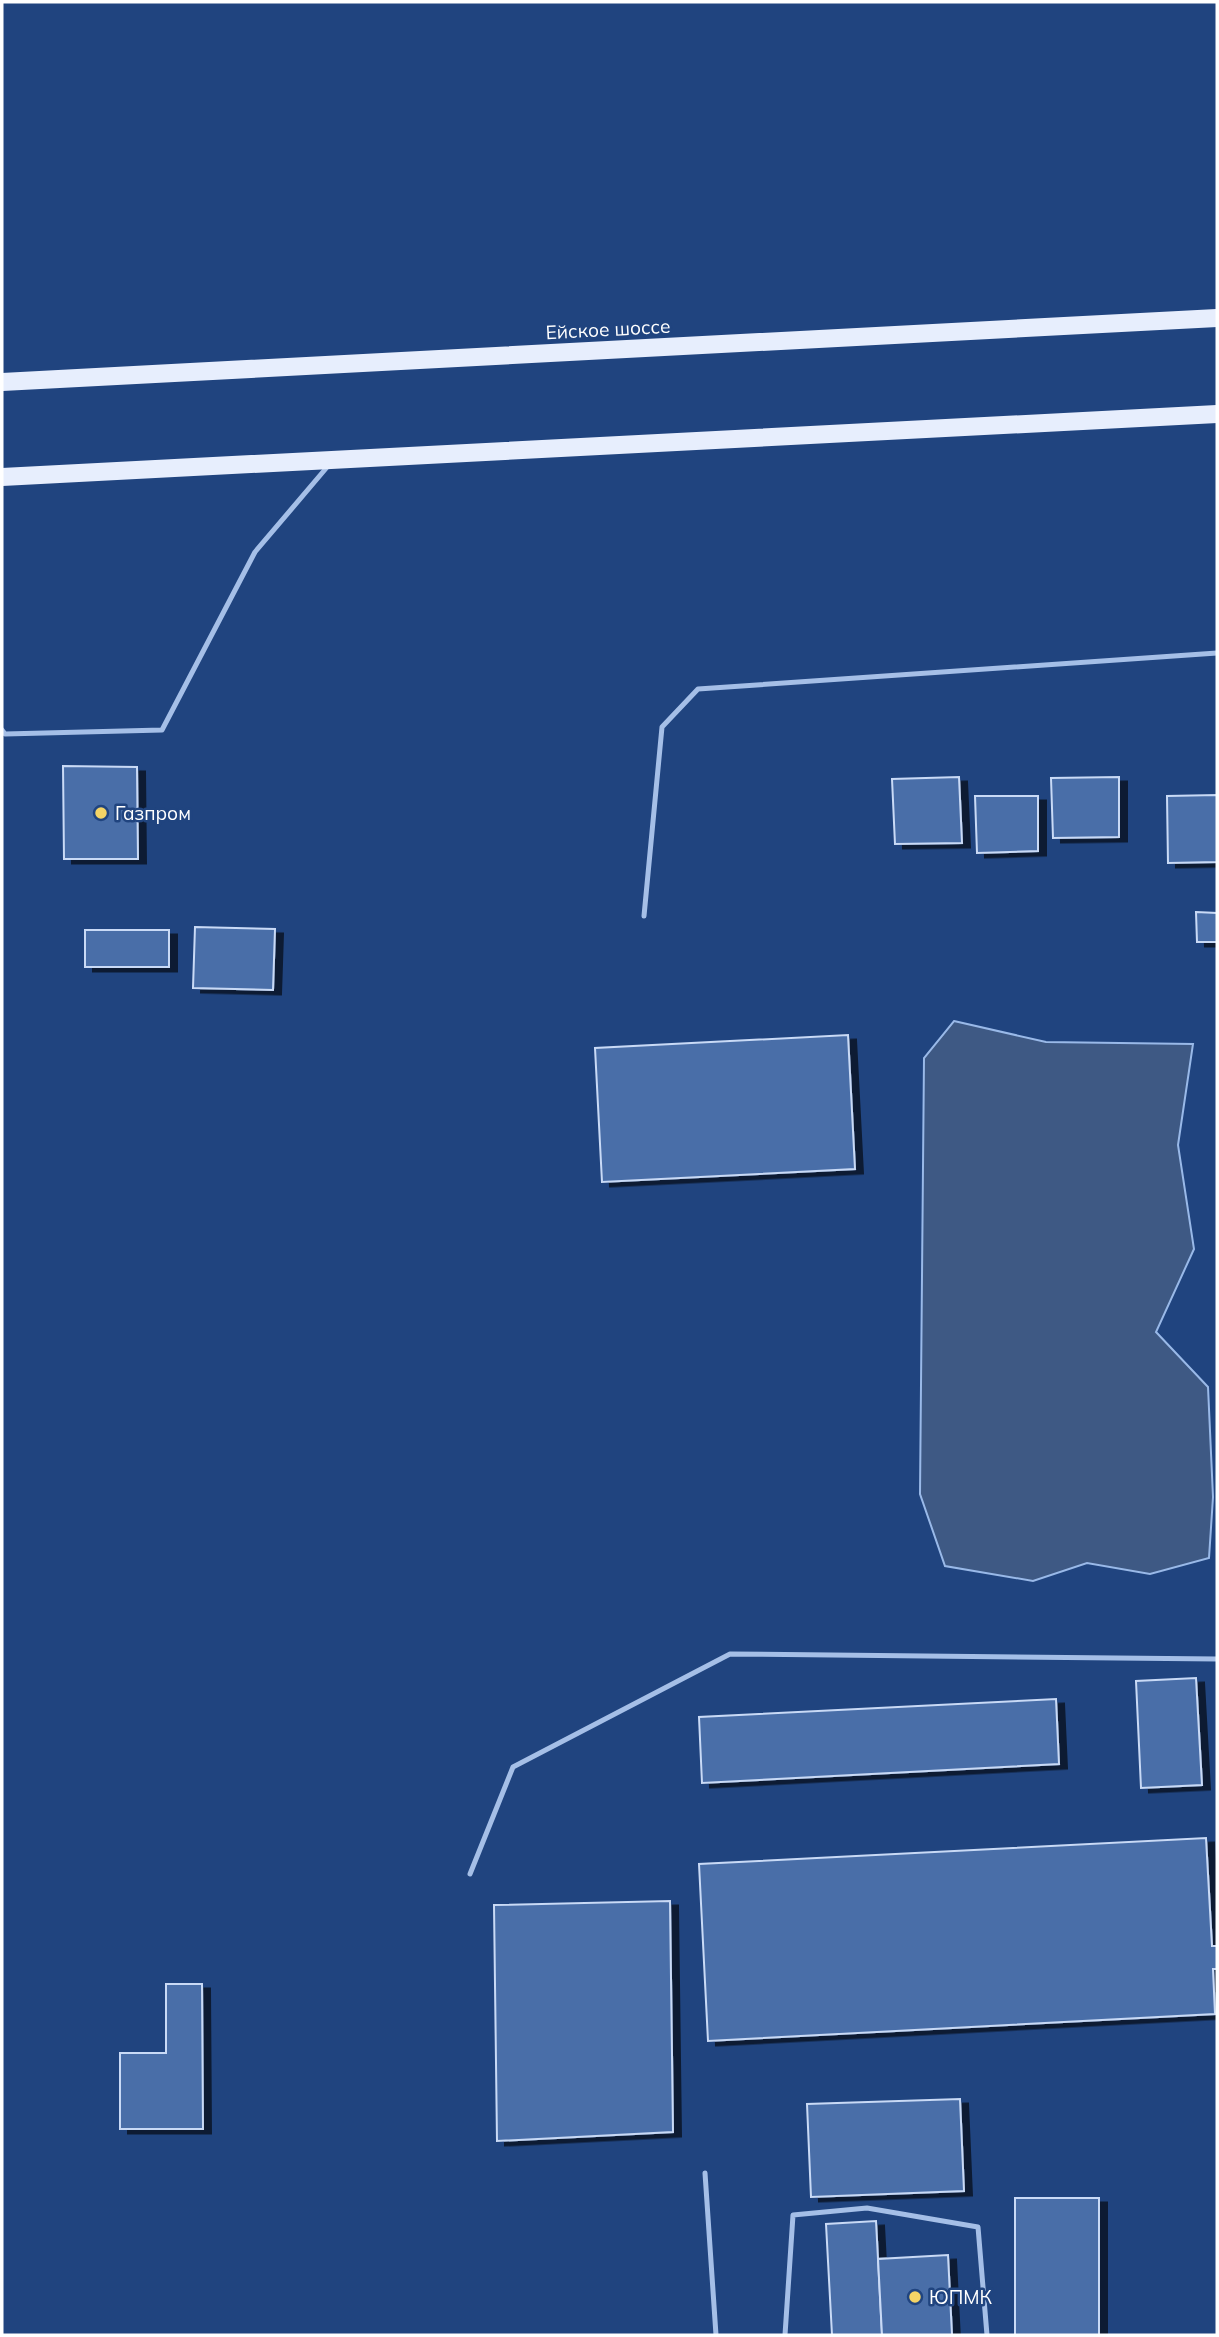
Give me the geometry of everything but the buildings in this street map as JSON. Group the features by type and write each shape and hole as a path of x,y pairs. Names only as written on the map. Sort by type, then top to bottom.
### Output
{"main road":[{"name":"Ейское шоссе","path":"2,382 1217,318"},
{"path":"2,477 1217,414"}],"lane":[{"path":"2,730 5,734 162,730 255,552 333,459"},
{"path":"645,916 662,727 698,690 1217,653"},
{"path":"470,1874 513,1767 730,1654 1217,1659"},
{"path":"705,2173 716,2335"},
{"path":"785,2335 793,2215 867,2208 978,2227 987,2335"}],"water":[{"path":"954,1021 1046,1042 1193,1044 1178,1145 1194,1249 1156,1332 1208,1387 1213,1497 1209,1558 1150,1574 1087,1563 1033,1581 945,1566 920,1494 924,1058"}],"place":[{"name":"Газпром","path":"101,813"},
{"name":"ЮПМК","path":"915,2297"}]}
